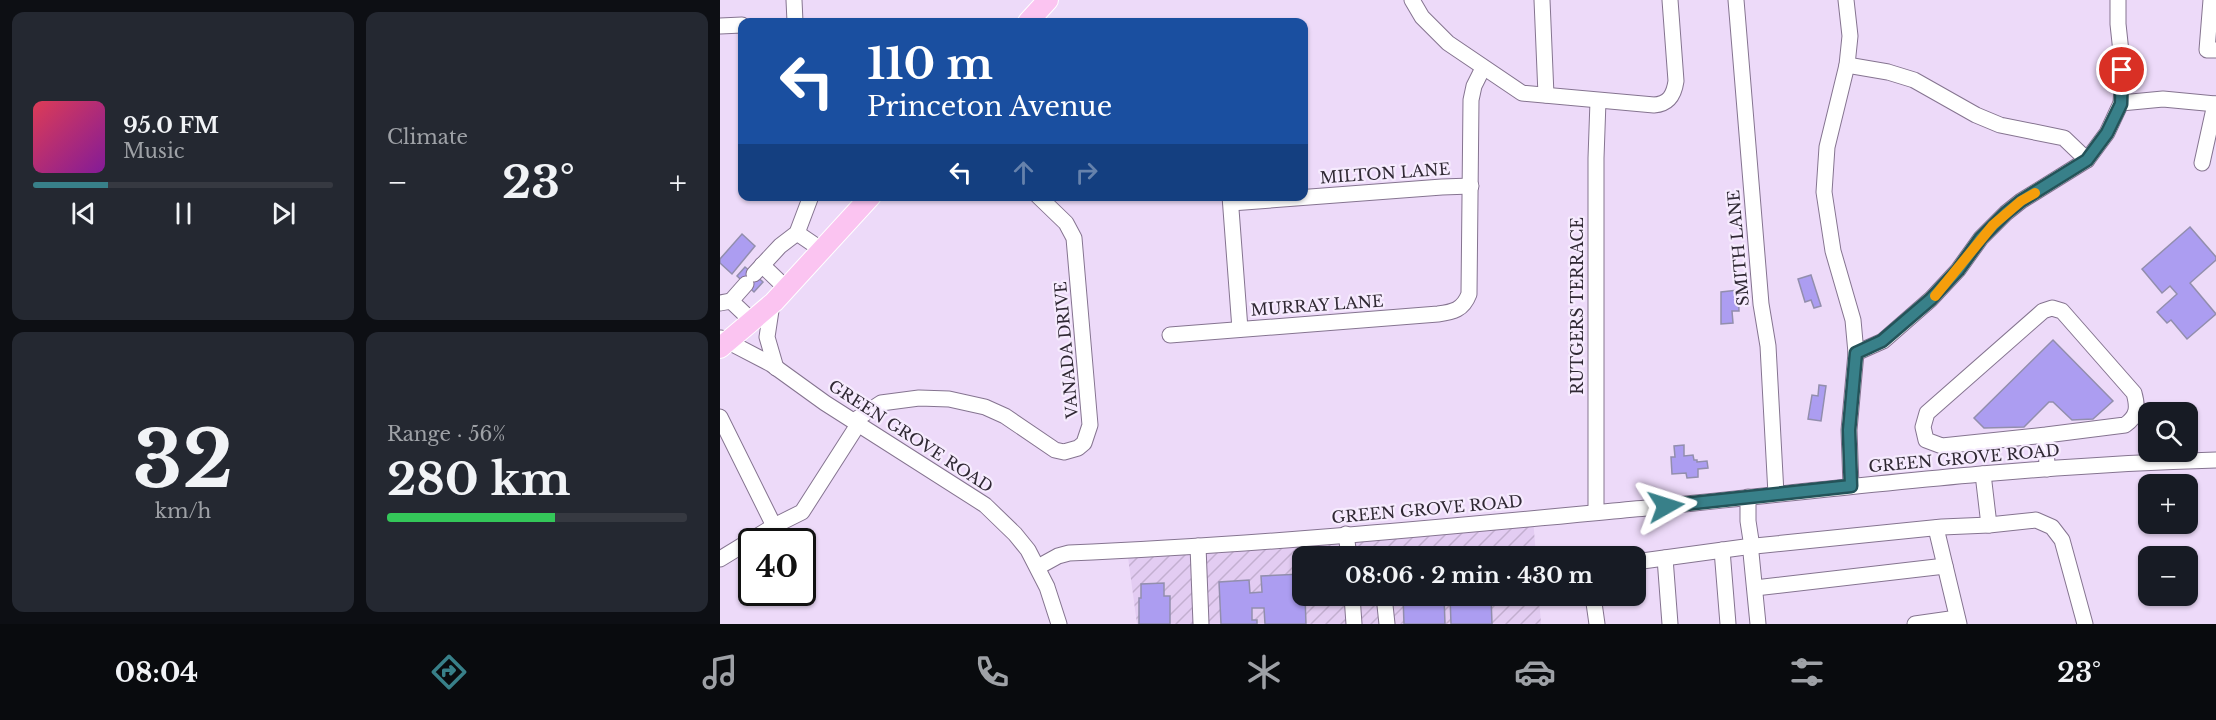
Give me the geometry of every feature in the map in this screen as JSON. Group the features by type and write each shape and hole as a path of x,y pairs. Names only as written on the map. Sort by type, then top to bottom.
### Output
{"main road":[{"path":"1032,18 1048,0"},
{"path":"723,343 772,304 866,201"}],"street":[{"path":"794,0 795,18"},
{"path":"1412,0 1432,28 1448,43 1522,93 1654,105 1666,103 1672,98 1676,81 1670,0"},
{"path":"1542,0 1546,96"},
{"name":"SMITH LANE","path":"1736,0 1761,304 1768,346 1776,494"},
{"path":"1846,0 1850,36 1847,65 1827,147 1824,192 1833,251 1853,320 1856,353 1849,430 1851,486"},
{"path":"1856,353 1882,341 1931,299 1958,270 1981,238 2006,213 2021,201 2087,160 2107,133 2121,104 2122,70 2118,0"},
{"path":"2211,0 2206,50 2216,50"},
{"path":"720,26 738,25"},
{"path":"1847,65 1888,72 1914,80 1976,115 2000,125 2064,138 2087,160"},
{"path":"1471,186 1471,100 1474,86 1483,68"},
{"path":"2121,104 2163,99 2215,104 2202,163"},
{"name":"RUTGERS TERRACE","path":"1596,512 1598,101"},
{"name":"MILTON LANE","path":"1308,195 1471,186"},
{"name":"MURRAY LANE","path":"1170,335 1438,314 1459,310 1470,294 1471,186"},
{"path":"752,321 725,302 780,246 797,233 809,201"},
{"name":"VANADA DRIVE","path":"857,422 881,403 919,398 949,399 972,403 1005,416 1055,450 1070,452 1084,443 1088,437 1090,425 1074,238 1066,222 1045,201"},
{"path":"1230,201 1240,329"},
{"path":"797,233 822,250"},
{"path":"754,274 787,289"},
{"path":"772,304 767,337 776,368"},
{"path":"2052,308 2062,311 2134,393 2138,408 2132,420 2125,425 2046,435 1942,446 1926,440 1923,427 1928,413 2043,311 2052,308"},
{"name":"GREEN GROVE ROAD","path":"723,343 776,368 825,403 985,505 1015,534 1038,567 1069,553 1198,546 1346,534 1983,474 2141,462 2216,460"},
{"path":"720,417 774,526"},
{"path":"720,558 802,512 857,422"},
{"path":"2046,435 2048,469"},
{"path":"1983,474 1989,525"},
{"path":"1748,497 1748,521 1758,624"},
{"path":"1646,561 1722,550 2036,520 2052,527 2062,540 2085,624"},
{"path":"1915,624 1958,621 1936,528"},
{"path":"1346,534 1348,546"},
{"path":"1198,546 1201,624"},
{"path":"1722,550 1728,624"},
{"path":"1665,558 1670,624"},
{"path":"1755,588 1945,566"},
{"path":"1038,567 1059,624"},
{"path":"1353,606 1354,624"},
{"path":"1385,606 1386,624"},
{"path":"1594,606 1597,624"}],"shaded area":[{"path":"1533,518 1535,546 1292,546 1292,606 1540,606 1541,624 1137,624 1127,550"}],"building":[{"path":"2190,227 2216,257 2216,260 2190,283 2216,314 2187,339 2171,320 2167,323 2157,312 2177,294 2170,286 2162,293 2142,269"},
{"path":"742,234 755,246 732,274 720,263 720,259"},
{"path":"745,267 763,282 754,292 737,276"},
{"path":"1811,275 1821,306 1814,308 1811,300 1805,302 1798,279"},
{"path":"1738,290 1739,311 1732,311 1733,323 1721,324 1721,292"},
{"path":"2053,340 2113,401 2093,419 2072,420 2053,402 2049,402 2024,427 1984,428 1974,418"},
{"path":"1819,385 1826,386 1821,421 1808,419 1812,395 1818,396"},
{"path":"1684,445 1684,456 1693,455 1697,462 1707,461 1708,468 1698,469 1698,477 1687,478 1686,473 1672,474 1671,457 1675,457 1674,446"},
{"path":"1292,574 1292,606 1305,606 1306,624 1265,624 1264,608 1252,608 1252,620 1257,620 1257,624 1221,624 1219,582 1249,580 1250,593 1262,592 1261,576"},
{"path":"1164,583 1164,596 1170,596 1170,624 1139,624 1141,584"},
{"path":"1403,606 1444,606 1445,624 1404,624"},
{"path":"1450,606 1491,606 1492,624 1451,624"}],"slow traffic":[{"path":"1935,296 1993,225 2021,201 2035,193"}],"route":[{"path":"1666,506 1851,486 1849,430 1856,353 1882,341 1941,290 1981,238 2006,213 2021,201 2087,160 2107,133 2121,104 2122,70"}]}
